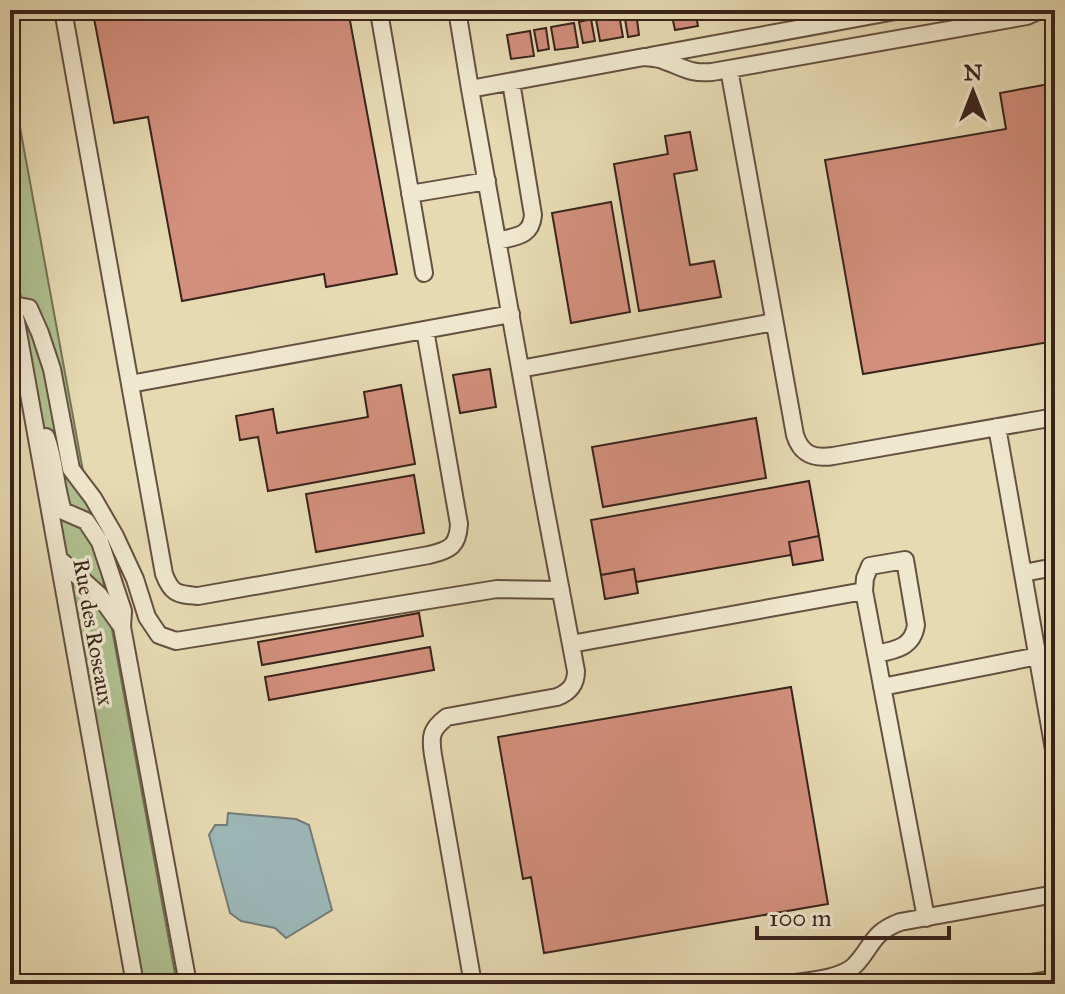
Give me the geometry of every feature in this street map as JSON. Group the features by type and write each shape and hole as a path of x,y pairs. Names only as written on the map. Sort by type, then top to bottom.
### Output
{"street":[{"path":"63,10 168,586 178,594 198,596 429,555 453,545 459,524 425,330"},
{"path":"390,10 379,12 424,273"},
{"path":"457,10 576,677 565,694 447,717 432,734 433,755 473,984"},
{"path":"470,89 901,10"},
{"path":"644,57 663,60 696,74 1027,16 1040,10"},
{"path":"729,69 795,435 803,451 810,456 833,456 1055,417"},
{"path":"497,241 523,234 532,224 533,215 511,82"},
{"path":"410,194 487,181"},
{"name":"Rue des Roseaux","path":"10,288 135,984"},
{"path":"13,305 29,308 52,369 71,469 93,498 115,536 135,579 147,617 159,635 176,641 497,589 561,590"},
{"path":"130,384 511,314"},
{"path":"520,369 774,322"},
{"path":"997,427 1055,755"},
{"path":"37,435 47,437 63,511 86,521 100,542 123,611 122,627 188,984"},
{"path":"59,559 99,595 122,627"},
{"path":"876,654 907,645 914,635 916,625 905,560 870,566 864,591 926,918"},
{"path":"1023,573 1055,567"},
{"path":"571,644 864,591"},
{"path":"882,687 1038,656"},
{"path":"788,984 846,972 856,965 873,939 886,927 900,922 1055,894"},
{"path":"1024,984 1055,979"}],"green space":[{"path":"10,73 177,984 135,984 10,288"}],"water":[{"path":"228,813 296,819 309,825 332,910 286,938 275,928 241,921 230,913 209,835 215,825 227,825"}],"building":[{"path":"112,10 348,10 397,274 326,287 324,274 182,301 148,117 114,123 93,13"},
{"path":"501,10 543,10 502,17"},
{"path":"695,10 698,26 675,30 671,11"},
{"path":"703,10 733,10 704,15"},
{"path":"636,12 639,35 628,37 624,13"},
{"path":"619,15 623,37 600,41 596,19"},
{"path":"591,19 595,41 583,43 579,22"},
{"path":"574,23 578,47 555,50 551,27"},
{"path":"546,28 549,49 538,51 534,30"},
{"path":"530,31 534,56 511,59 507,35"},
{"path":"1055,83 1055,341 863,374 825,160 1006,129 1000,93"},
{"path":"690,132 697,170 674,174 690,265 714,261 721,297 639,311 614,164 668,154 665,136"},
{"path":"611,202 630,312 571,323 552,213"},
{"path":"490,369 496,407 460,413 453,375"},
{"path":"401,385 415,464 268,491 258,437 240,440 236,416 273,409 277,433 368,417 364,392"},
{"path":"756,418 766,478 603,507 592,447"},
{"path":"414,475 424,533 316,552 306,494"},
{"path":"809,481 819,536 789,542 791,555 636,582 634,569 601,575 591,520"},
{"path":"819,536 823,560 793,565 789,542"},
{"path":"634,569 638,593 605,599 601,575"},
{"path":"419,613 423,636 262,665 258,642"},
{"path":"430,647 434,670 269,700 265,677"},
{"path":"791,687 828,904 544,953 531,877 523,879 498,737"}]}
